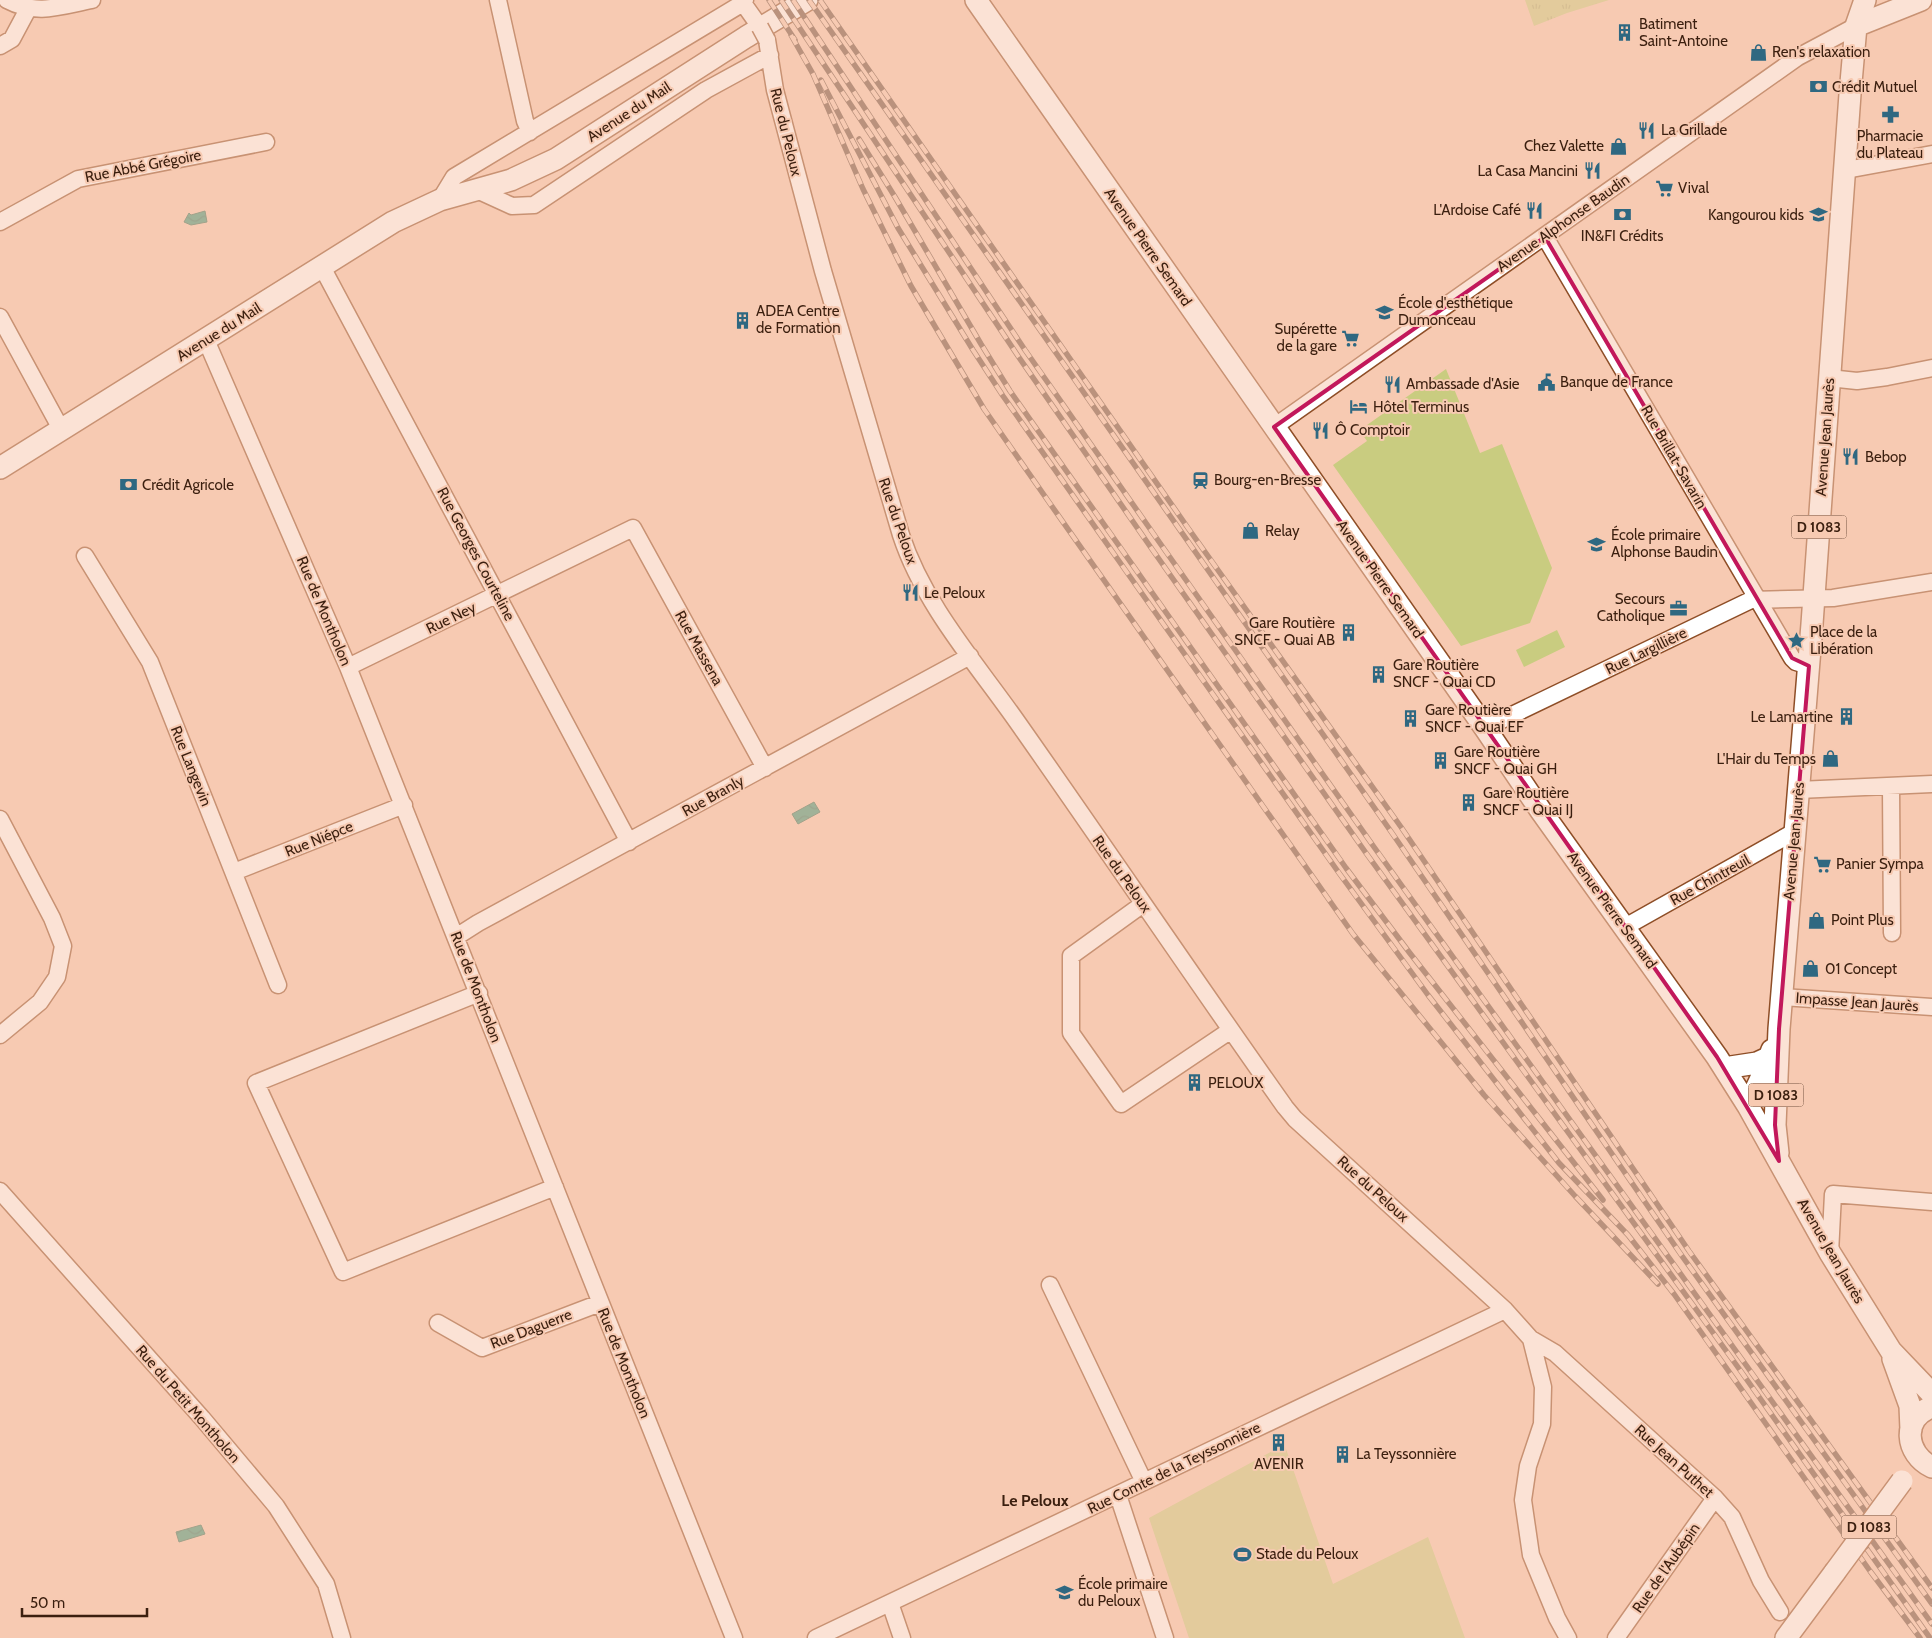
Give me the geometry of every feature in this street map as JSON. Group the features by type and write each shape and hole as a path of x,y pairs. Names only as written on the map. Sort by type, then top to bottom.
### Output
{"main road":[{"name":"Avenue du Mail","path":"0,468 393,222 440,200 511,180 556,159 807,0"},
{"name":"Avenue Pierre Semard","path":"976,0 1486,728 1541,811 1724,1068 1779,1160"},
{"name":"Avenue Jean Jaurès","path":"1865,0 1856,26 1809,666 1779,1029 1775,1126 1779,1160 1830,1253 1891,1351 1932,1394"},
{"path":"1856,26 1921,0"},
{"name":"Avenue Jean Jaurès","path":"1748,1106 1770,1057 1779,1029"},
{"name":"D 1083","path":"1724,1068 1757,1064 1770,1057"},
{"name":"Avenue Jean Jaurès","path":"1891,1351 1910,1406 1912,1439"},
{"path":"1902,1481 1925,1473 1932,1467 1917,1456 1912,1439 1921,1414 1932,1407"},
{"name":"D 1083","path":"1786,1638 1902,1481 1912,1439"}],"street":[{"path":"7,0 28,9 46,9 92,0"},
{"path":"498,0 524,121 530,132"},
{"path":"440,200 454,177 746,5 765,41 706,90 534,205 512,206 477,190"},
{"path":"0,46 12,39 28,9"},
{"name":"Avenue Alphonse Baudin","path":"1274,427 1798,57 1856,26"},
{"name":"Rue du Peloux","path":"765,41 775,90 820,262 860,400 908,556 926,592 1285,1107 1295,1119 1505,1310 1532,1339"},
{"name":"Rue Abbé Grégoire","path":"0,222 78,179 266,142"},
{"path":"1846,170 1932,154"},
{"name":"Rue Brillat-Savarin","path":"1545,237 1792,658 1796,662 1809,666"},
{"name":"Rue Georges Courteline","path":"322,267 629,842"},
{"path":"0,317 61,429"},
{"name":"Rue de Montholon","path":"206,340 348,667 734,1638"},
{"path":"1829,378 1857,381 1932,368"},
{"name":"Rue Ney","path":"348,667 633,528"},
{"name":"Rue Massena","path":"633,528 765,768"},
{"name":"Rue Langevin","path":"85,556 150,662 278,985"},
{"name":"Rue Largillière","path":"1486,728 1746,602 1757,599 1833,598 1932,582"},
{"name":"Rue Branly","path":"456,937 478,923 970,656"},
{"path":"1798,790 1932,784"},
{"path":"1891,786 1892,933"},
{"name":"Rue Niépce","path":"234,872 404,805"},
{"path":"0,819 52,918 63,946 57,977 40,1002 0,1036"},
{"name":"Rue Chintreuil","path":"1625,927 1794,832"},
{"path":"1143,904 1071,956 1071,1033 1121,1104 1231,1030"},
{"path":"479,993 256,1083 343,1272 554,1187"},
{"name":"Impasse Jean Jaurès","path":"1782,997 1932,1007"},
{"name":"Rue du Petit Montholon","path":"0,1192 202,1418 276,1506 326,1584 342,1638"},
{"path":"1830,1253 1834,1194 1932,1202"},
{"path":"1050,1285 1144,1482"},
{"name":"Rue Daguerre","path":"438,1323 482,1348 600,1303"},
{"name":"Rue Comte de la Teyssonnière","path":"816,1638 1505,1310"},
{"path":"1532,1339 1543,1387 1542,1424 1528,1466 1523,1500 1532,1554 1557,1618 1568,1638"},
{"name":"Rue Jean Puthet","path":"1532,1339 1554,1353 1715,1498 1732,1517 1761,1581 1780,1612"},
{"path":"1118,1495 1165,1638"},
{"name":"Rue de l'Aubépin","path":"1620,1632 1715,1498"},
{"path":"890,1603 902,1638"}],"highlighted area":[{"path":"1545,237 1792,658 1809,666 1779,1029 1775,1125 1779,1161 1717,1057 1274,427"}],"green space":[{"path":"1525,0 1609,0 1534,26"},
{"path":"1446,369 1480,453 1502,444 1552,568 1530,623 1461,646 1333,465 1367,441 1362,434 1369,431 1367,425"},
{"path":"1557,630 1565,647 1524,667 1516,650"},
{"name":"Stade du Peloux","path":"1285,1446 1333,1584 1428,1537 1465,1638 1189,1638 1149,1518 1276,1449"}],"water":[{"path":"205,211 207,222 191,225 184,222 189,213 191,215"},
{"path":"814,802 820,812 798,824 792,814"},
{"path":"201,1525 205,1534 179,1542 176,1532"}],"railway":[{"path":"769,0 795,40"},
{"path":"781,0 1018,356 1154,552 1366,853 1740,1370 1930,1638"},
{"path":"793,0 1025,350 1162,546 1374,847 1932,1624"},
{"path":"809,0 1392,833 1682,1256 1932,1604"},
{"path":"820,0 1188,528 1401,827 1689,1251 1932,1588"},
{"path":"791,35 813,74 863,189 911,286 984,409 1353,934 1484,1095 1658,1284"},
{"path":"821,80 898,228 1003,396 1339,873 1428,995 1559,1163 1628,1235 1674,1294 1870,1571 1920,1638"},
{"path":"859,139 1010,391 1346,868 1409,952 1603,1200"}],"place":[{"name":"Batiment Saint-Antoine","path":"1625,33"},
{"name":"Ren's relaxation","path":"1758,52"},
{"name":"Crédit Mutuel","path":"1818,87"},
{"name":"Pharmacie du Plateau","path":"1890,115"},
{"name":"La Grillade","path":"1647,130"},
{"name":"Chez Valette","path":"1618,146"},
{"name":"La Casa Mancini","path":"1592,171"},
{"name":"Vival","path":"1664,188"},
{"name":"L'Ardoise Café","path":"1535,210"},
{"name":"IN&FI Crédits","path":"1622,215"},
{"name":"Kangourou kids","path":"1818,215"},
{"name":"École d'esthétique Dumonceau","path":"1384,312"},
{"name":"ADEA Centre de Formation","path":"742,320"},
{"name":"Supérette de la gare","path":"1351,338"},
{"name":"Banque de France","path":"1546,382"},
{"name":"Ambassade d'Asie","path":"1392,384"},
{"name":"Hôtel Terminus","path":"1359,407"},
{"name":"Ô Comptoir","path":"1321,430"},
{"name":"Bebop","path":"1851,457"},
{"name":"Bourg-en-Bresse","path":"1200,480"},
{"name":"Crédit Agricole","path":"128,485"},
{"name":"Relay","path":"1251,531"},
{"name":"École primaire Alphonse Baudin","path":"1597,544"},
{"name":"Le Peloux","path":"910,593"},
{"name":"Secours Catholique","path":"1679,608"},
{"name":"Gare Routière SNCF - Quai AB","path":"1349,632"},
{"name":"Place de la Libération","path":"1796,641"},
{"name":"Gare Routière SNCF - Quai CD","path":"1379,674"},
{"name":"Le Lamartine","path":"1847,717"},
{"name":"Gare Routière SNCF - Quai EF","path":"1411,719"},
{"name":"L'Hair du Temps","path":"1830,759"},
{"name":"Gare Routière SNCF - Quai GH","path":"1440,761"},
{"name":"Gare Routière SNCF - Quai IJ","path":"1469,802"},
{"name":"Panier Sympa","path":"1822,864"},
{"name":"Point Plus","path":"1817,920"},
{"name":"01 Concept","path":"1811,969"},
{"name":"PELOUX","path":"1194,1083"},
{"name":"AVENIR","path":"1279,1443"},
{"name":"La Teyssonnière","path":"1342,1454"},
{"name":"Stade du Peloux","path":"1242,1554"},
{"name":"École primaire du Peloux","path":"1064,1593"}],"district":[{"name":"Le Peloux","path":"1035,1500"}]}
